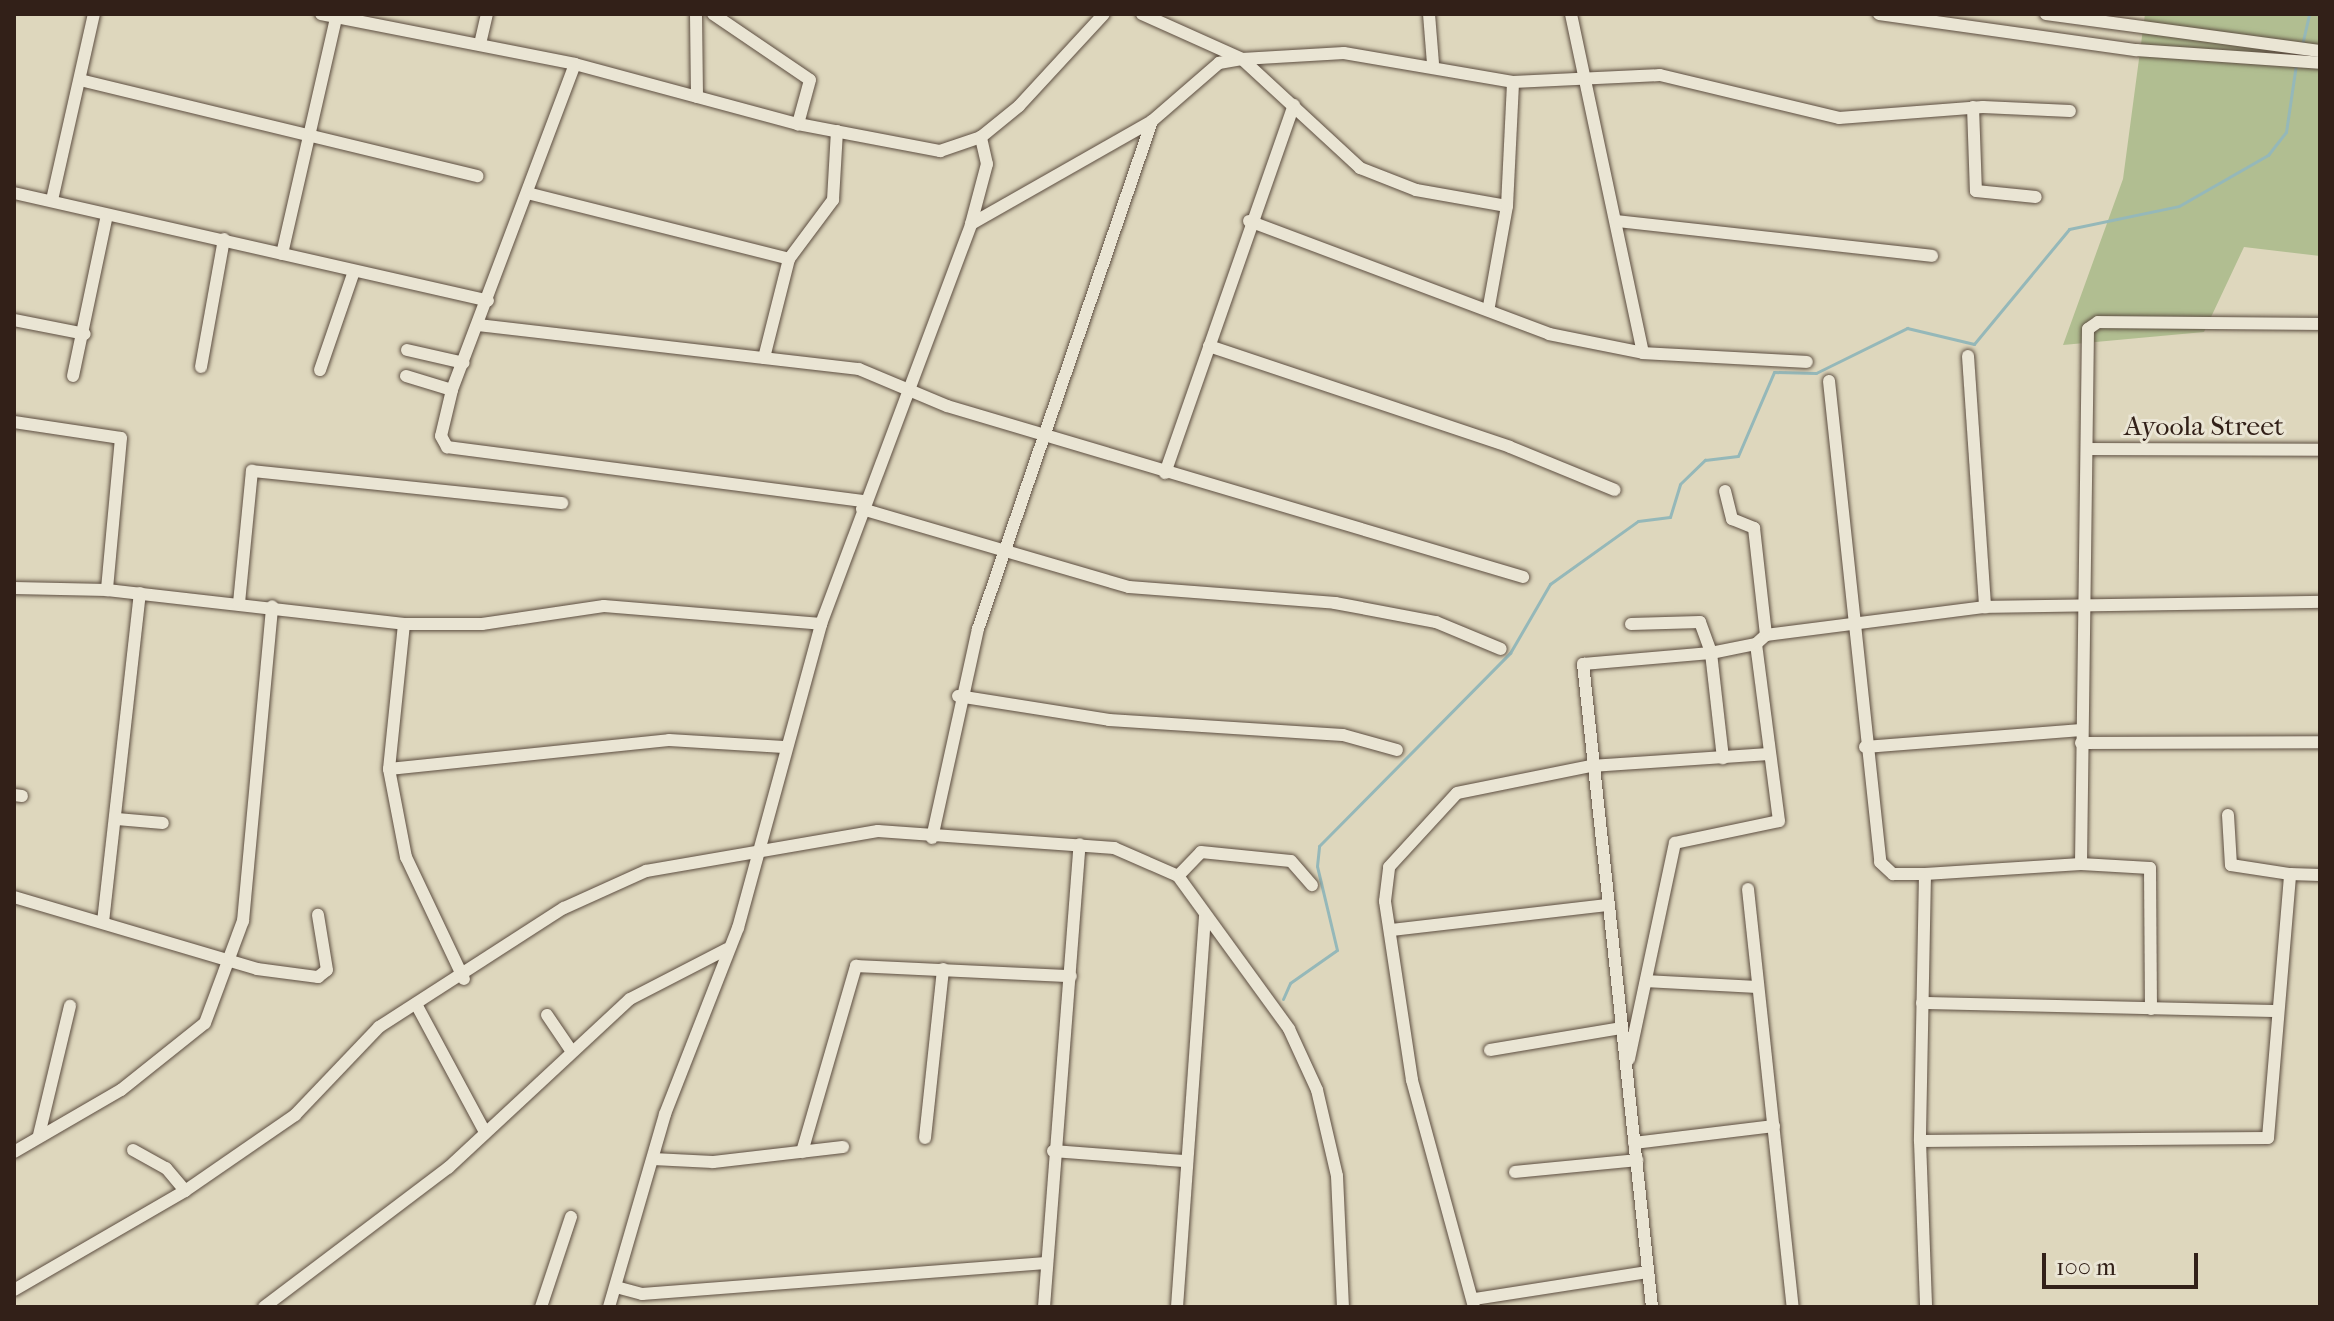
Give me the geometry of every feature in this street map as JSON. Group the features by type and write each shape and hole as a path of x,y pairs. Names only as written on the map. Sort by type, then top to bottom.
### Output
{"street":[{"path":"52,200 94,14"},
{"path":"321,14 356,18 575,64 798,124 940,151 981,137 1104,14"},
{"path":"480,44 487,14"},
{"path":"696,14 697,97"},
{"path":"713,14 810,80 798,124"},
{"path":"1142,14 1242,59 1360,168 1416,190 1507,206"},
{"path":"1429,14 1433,64"},
{"path":"1571,14 1643,353"},
{"path":"1879,14 2281,63 2316,64"},
{"path":"2046,14 2138,20 2317,50"},
{"path":"282,254 336,18"},
{"path":"971,224 1152,121 1219,63 1242,59 1344,53 1433,64 1513,82 1660,75 1839,118 1973,107 2070,111"},
{"path":"575,64 531,194 452,390 441,436 465,452 863,505 1003,555 1129,587 1335,603 1436,622 1501,649"},
{"path":"80,80 478,176"},
{"path":"1489,306 1507,206 1513,82"},
{"path":"1165,473 1249,221 1294,105"},
{"path":"1973,107 1976,191 2036,197"},
{"path":"932,838 958,696 1044,431 1152,121"},
{"path":"764,358 789,259 833,200 837,131"},
{"path":"609,1307 653,1159 727,949 821,624 905,387 971,224 987,164 981,137"},
{"path":"14,193 52,200 106,219 224,239 353,274 488,301"},
{"path":"531,194 789,259"},
{"path":"73,376 85,334 106,219"},
{"path":"1249,221 1489,306 1549,334 1643,353 1807,362"},
{"path":"1617,221 1932,256"},
{"path":"201,367 224,239"},
{"path":"320,370 353,274"},
{"path":"14,320 85,334"},
{"path":"2081,864 2090,324 2320,324"},
{"path":"478,325 859,369 947,406 1044,431 1165,473 1523,577"},
{"path":"1209,346 1510,447 1615,490"},
{"path":"407,350 464,363"},
{"path":"1968,356 1985,607"},
{"path":"406,376 452,390"},
{"path":"1829,381 1865,747 1880,862 1893,874 2081,864 2154,873 2151,1009"},
{"path":"14,422 121,438 107,590"},
{"name":"Ayoola Street","path":"2088,449 2320,450"},
{"path":"239,603 252,471 562,503"},
{"path":"1628,1060 1675,843 1777,826 1769,754 1754,528 1732,519 1725,491"},
{"path":"14,588 140,593 272,606 404,624 482,624 604,606 821,624"},
{"path":"103,922 117,819 140,593"},
{"path":"1652,1307 1628,1060 1591,766 1583,664 1711,653 1761,639 1852,622 1985,607 2083,602 2320,602"},
{"path":"14,1152 121,1090 195,1035 232,961 243,921 272,606"},
{"path":"1631,624 1700,622 1711,653 1723,758"},
{"path":"404,624 389,769 406,857 464,979"},
{"path":"958,696 1109,720 1343,735 1397,750"},
{"path":"1865,747 2081,737 2320,742"},
{"path":"389,769 669,740 784,747"},
{"path":"1648,1272 1474,1303 1416,1096 1391,930 1389,867 1457,793 1591,766 1769,754"},
{"path":"2228,815 2231,865 2320,875"},
{"path":"117,819 163,823"},
{"path":"14,1290 185,1191 307,1106 379,1027 464,979 564,908 624,879 878,831 932,838 1080,844 1135,852 1178,876 1289,1029 1329,1122 1343,1307"},
{"path":"1044,1307 1053,1151 1071,976 1080,844"},
{"path":"1178,876 1201,852 1291,861 1312,885"},
{"path":"1925,874 1920,1141 1926,1307"},
{"path":"1920,1141 2268,1138 2290,874"},
{"path":"1748,889 1756,987 1793,1307"},
{"path":"14,897 232,961 324,975 318,915"},
{"path":"1391,930 1608,905"},
{"path":"1177,1307 1184,1161 1205,916"},
{"path":"264,1307 327,1265 485,1132 570,1049 630,999 727,949"},
{"path":"802,1152 853,970 862,964 1071,976"},
{"path":"925,1138 943,969"},
{"path":"1646,981 1756,987"},
{"path":"1922,1003 2278,1011"},
{"path":"416,1004 485,1132"},
{"path":"39,1135 70,1006"},
{"path":"547,1015 570,1049"},
{"path":"1490,1050 1622,1028"},
{"path":"1634,1143 1774,1126"},
{"path":"653,1159 713,1162 843,1147"},
{"path":"133,1150 166,1168 185,1191"},
{"path":"1053,1151 1184,1161"},
{"path":"1515,1172 1637,1160"},
{"path":"541,1307 571,1217"},
{"path":"616,1287 642,1294 1046,1263"}],"green space":[{"path":"2145,14 2320,14 2320,256 2244,247 2204,332 2063,345 2123,179"}],"waterway":[{"path":"2302,45 2309,14"},
{"path":"1283,999 1290,983 1337,950 1317,866 1319,846 1510,653 1550,584 1638,521 1670,517 1680,484 1705,460 1738,456 1774,372 1816,373 1907,328 1974,344 2069,229 2179,206 2268,155 2286,132 2296,64"}]}
